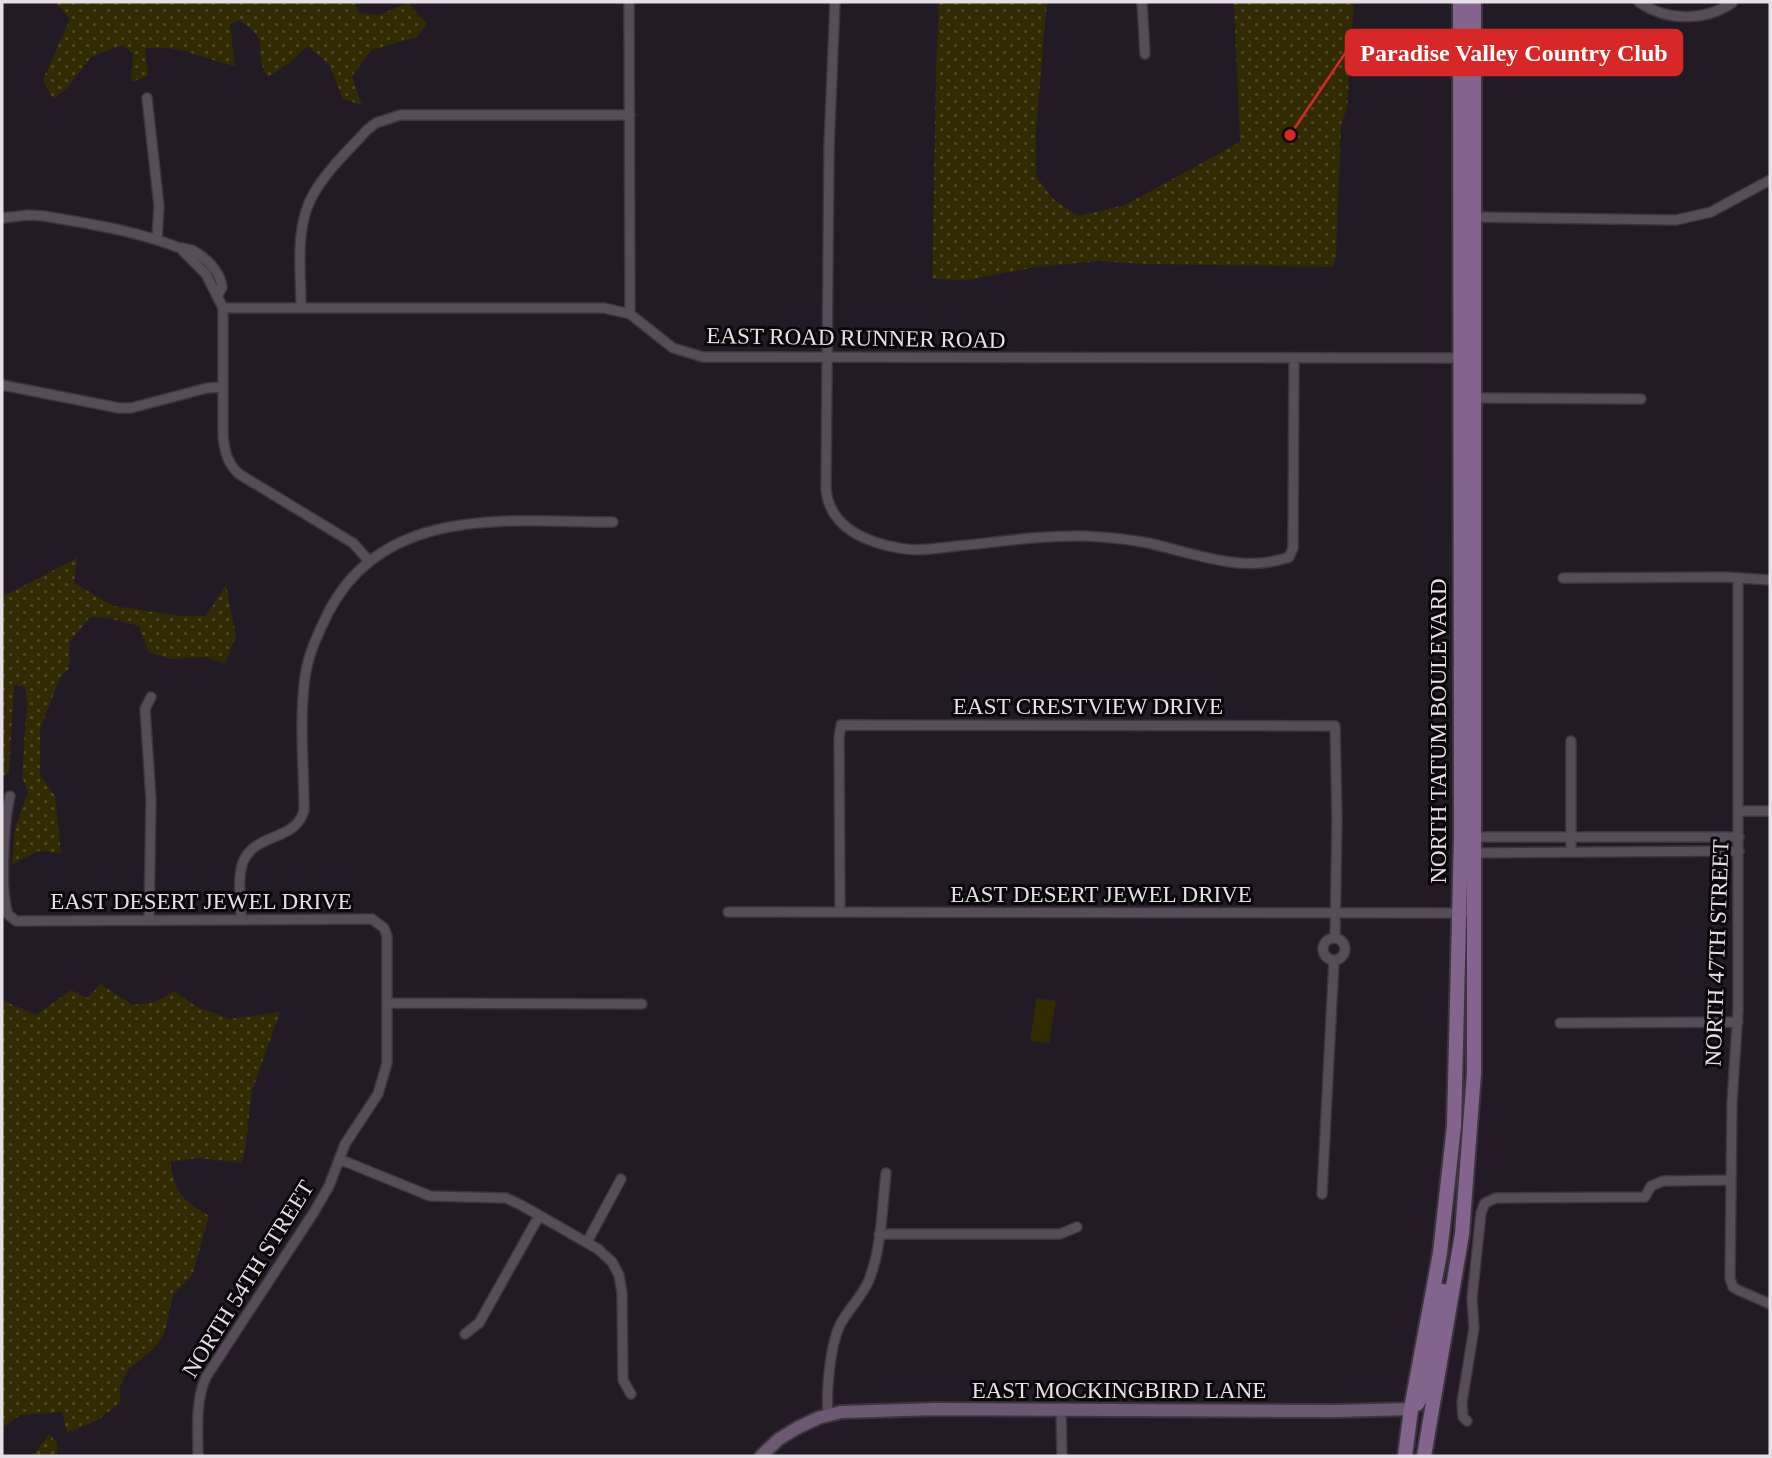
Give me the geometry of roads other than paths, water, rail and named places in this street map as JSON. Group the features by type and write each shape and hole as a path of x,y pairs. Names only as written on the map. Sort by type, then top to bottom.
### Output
{"main road":[{"name":"NORTH TATUM BOULEVARD","path":"1424,1456 1462,1234 1474,1073 1475,913 1468,853 1467,217 1460,2"},
{"name":"NORTH TATUM BOULEVARD","path":"1467,217 1474,2"},
{"name":"NORTH TATUM BOULEVARD","path":"1405,1456 1448,1197 1454,1126 1460,913 1468,853"},
{"path":"1411,1409 1424,1391 1450,1257 1462,1234"}],"street":[{"path":"223,308 604,308 630,314 629,2"},
{"path":"835,2 829,147 827,498 837,519 847,529 882,544 918,550 1084,536 1147,543 1212,560 1257,563 1289,557 1293,548 1294,358"},
{"path":"1142,2 1145,54"},
{"path":"1639,2 1655,12 1675,16 1716,12 1733,2"},
{"path":"147,98 159,206 157,239"},
{"path":"301,307 301,232 307,208 318,186 367,130 376,124 400,115 630,115"},
{"path":"1467,217 1689,219 1720,208 1770,180"},
{"path":"2,218 44,216 157,239 197,253 216,271 222,287 218,295 223,308 223,437 226,457 231,466 239,474 353,543 369,561"},
{"name":"EAST ROAD RUNNER ROAD","path":"630,314 663,342 690,355 703,357 1467,358"},
{"path":"2,385 119,408 131,408 207,388 222,387"},
{"path":"1467,398 1641,399"},
{"path":"241,918 243,863 252,847 294,829 302,820 303,693 310,654 333,604 346,584 369,561 417,534 443,527 481,522 613,522"},
{"path":"1563,578 1770,580"},
{"name":"NORTH 47TH STREET","path":"1738,578 1738,1021 1732,1080 1731,1283 1738,1290 1770,1304"},
{"path":"149,919 151,800 145,709 151,697"},
{"name":"EAST CRESTVIEW DRIVE","path":"840,912 841,725 1335,726 1335,914"},
{"path":"1571,741 1571,852"},
{"name":"EAST DESERT JEWEL DRIVE","path":"10,796 3,846 4,898 8,915 16,921 372,919 384,928"},
{"path":"1739,811 1770,811"},
{"path":"1468,837 1739,837"},
{"path":"1468,853 1739,851"},
{"name":"EAST DESERT JEWEL DRIVE","path":"728,912 1475,913"},
{"path":"1335,914 1335,938"},
{"name":"NORTH 54TH STREET","path":"198,1456 199,1393 206,1377 314,1212 329,1186 353,1130 371,1107 383,1081 387,1063 388,1003 387,936 384,928"},
{"path":"1335,938 1342,940 1345,947 1344,954 1334,960 1325,955 1323,948 1325,942 1335,938"},
{"path":"1322,1194 1334,960"},
{"path":"388,1003 642,1004"},
{"path":"1560,1023 1738,1021"},
{"path":"339,1158 430,1196 506,1198 587,1241 612,1262 619,1275 622,1293 623,1380 631,1394"},
{"path":"828,1415 834,1343 840,1325 864,1291 870,1277 879,1234 886,1173"},
{"path":"587,1241 621,1179"},
{"path":"1467,1421 1463,1418 1462,1402 1474,1328 1473,1292 1481,1213 1485,1203 1496,1198 1645,1197 1651,1186 1663,1181 1731,1180"},
{"path":"465,1335 479,1323 540,1216"},
{"path":"879,1234 1060,1234 1077,1227"},
{"name":"EAST MOCKINGBIRD LANE","path":"761,1456 779,1439 797,1428 841,1412 1335,1412 1411,1409"},
{"path":"1062,1411 1062,1456"}],"place":[{"name":"Paradise Valley Country Club","path":"1290,135"}]}
